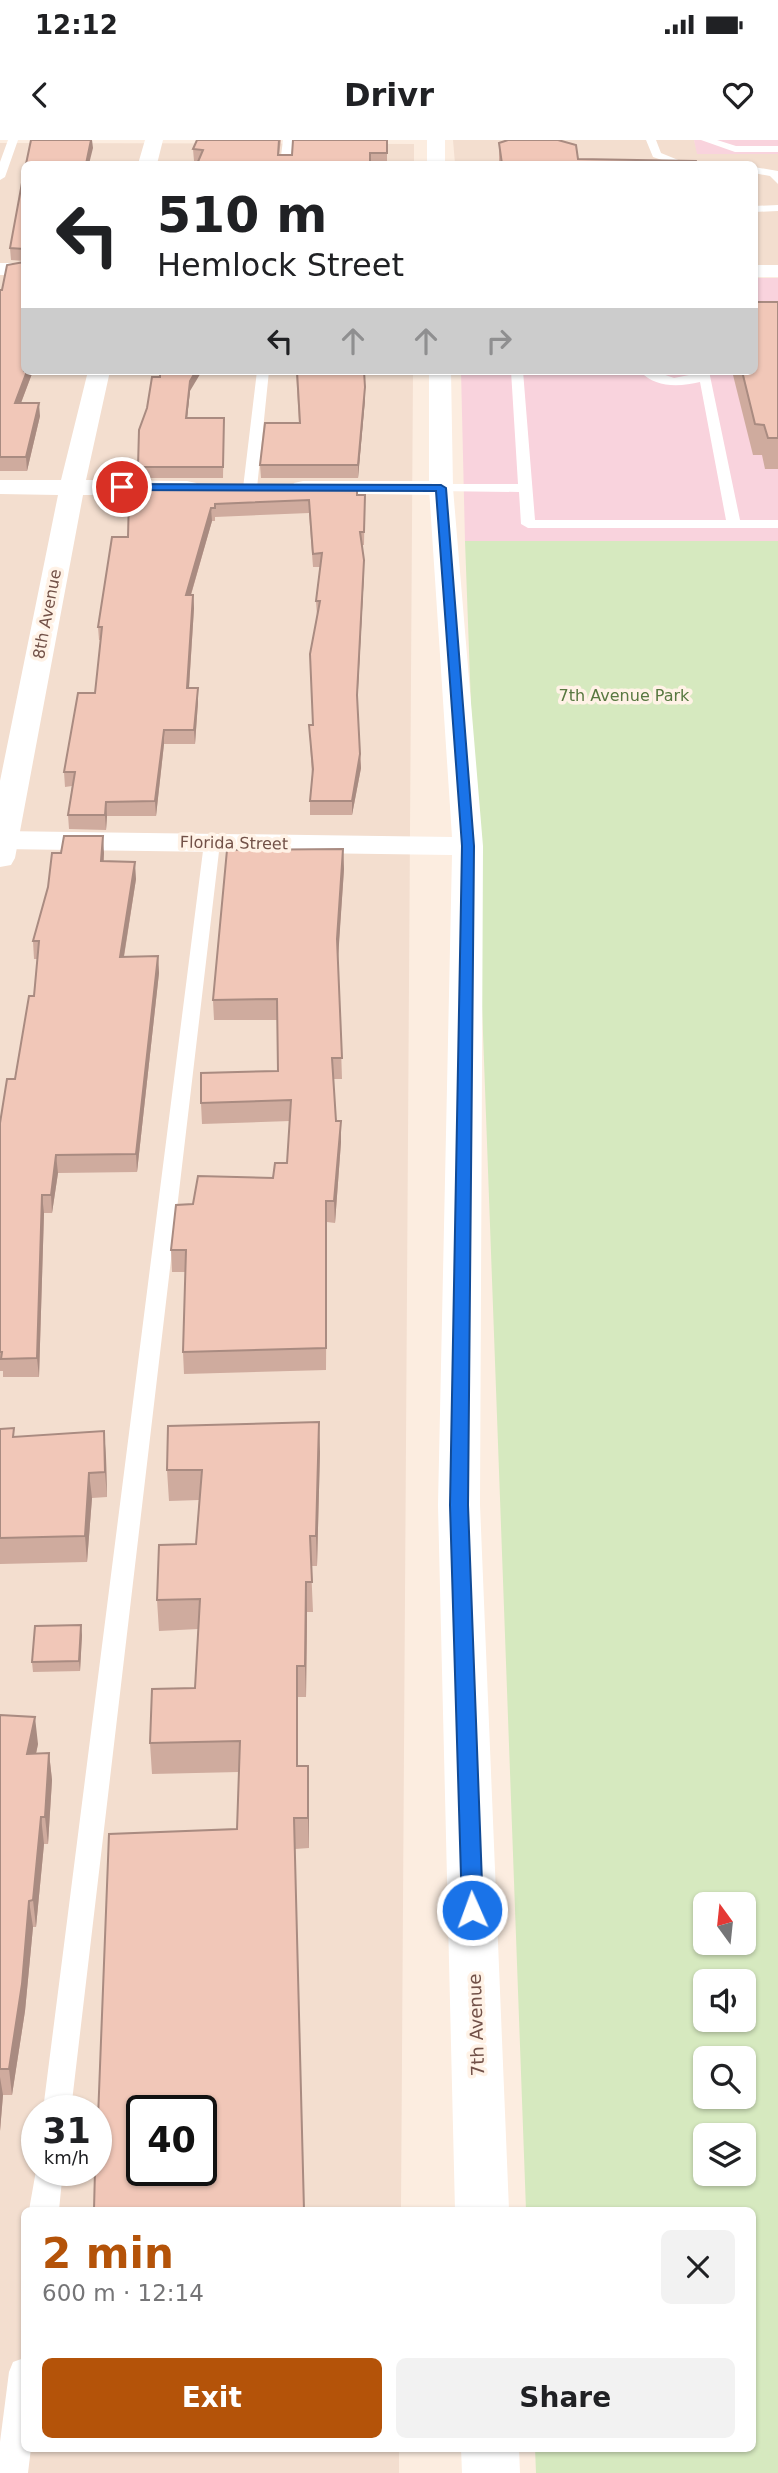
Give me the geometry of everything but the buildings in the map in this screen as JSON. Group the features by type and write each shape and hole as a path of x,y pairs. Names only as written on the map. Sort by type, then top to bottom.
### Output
{"street":[{"path":"149,161 154,140"},
{"path":"436,140 436,161"},
{"path":"0,269 21,269"},
{"path":"758,271 778,271"},
{"name":"8th Avenue","path":"1,846 72,487 98,375"},
{"name":"7th Avenue","path":"440,375 441,488 468,846 459,1505 482,2207"},
{"path":"0,487 441,488"},
{"name":"Florida Street","path":"1,846 212,843 468,846"},
{"path":"491,2452 491,2473"}],"lane":[{"path":"0,177 13,140"},
{"path":"285,161 288,140"},
{"path":"651,140 657,155 674,161"},
{"path":"687,140 747,150 778,149"},
{"path":"758,171 774,173 778,181"},
{"path":"758,209 778,208"},
{"path":"250,488 263,375"},
{"path":"517,375 528,523 778,524"},
{"path":"654,375 667,381 692,381 704,375 734,524"},
{"path":"441,488 525,488"},
{"path":"59,2095 212,843"},
{"path":"44,2207 47,2186"},
{"path":"12,2473 21,2397"}],"shaded area":[{"path":"453,140 694,140 698,154 778,154 778,267 758,267 758,161 455,161"},
{"path":"694,140 778,140 778,154 697,154"},
{"path":"0,143 414,144 414,161 21,161 21,375 413,375 401,2207 21,2207 21,2452 399,2452 399,2473 0,2473"},
{"path":"758,278 778,278 778,541 465,541 461,375 758,375"}],"green space":[{"name":"7th Avenue Park","path":"465,541 778,541 778,2473 536,2473 535,2452 756,2452 756,2207 526,2207"}],"route":[{"path":"122,487 441,488 468,846 459,1505 472,1910"}]}
